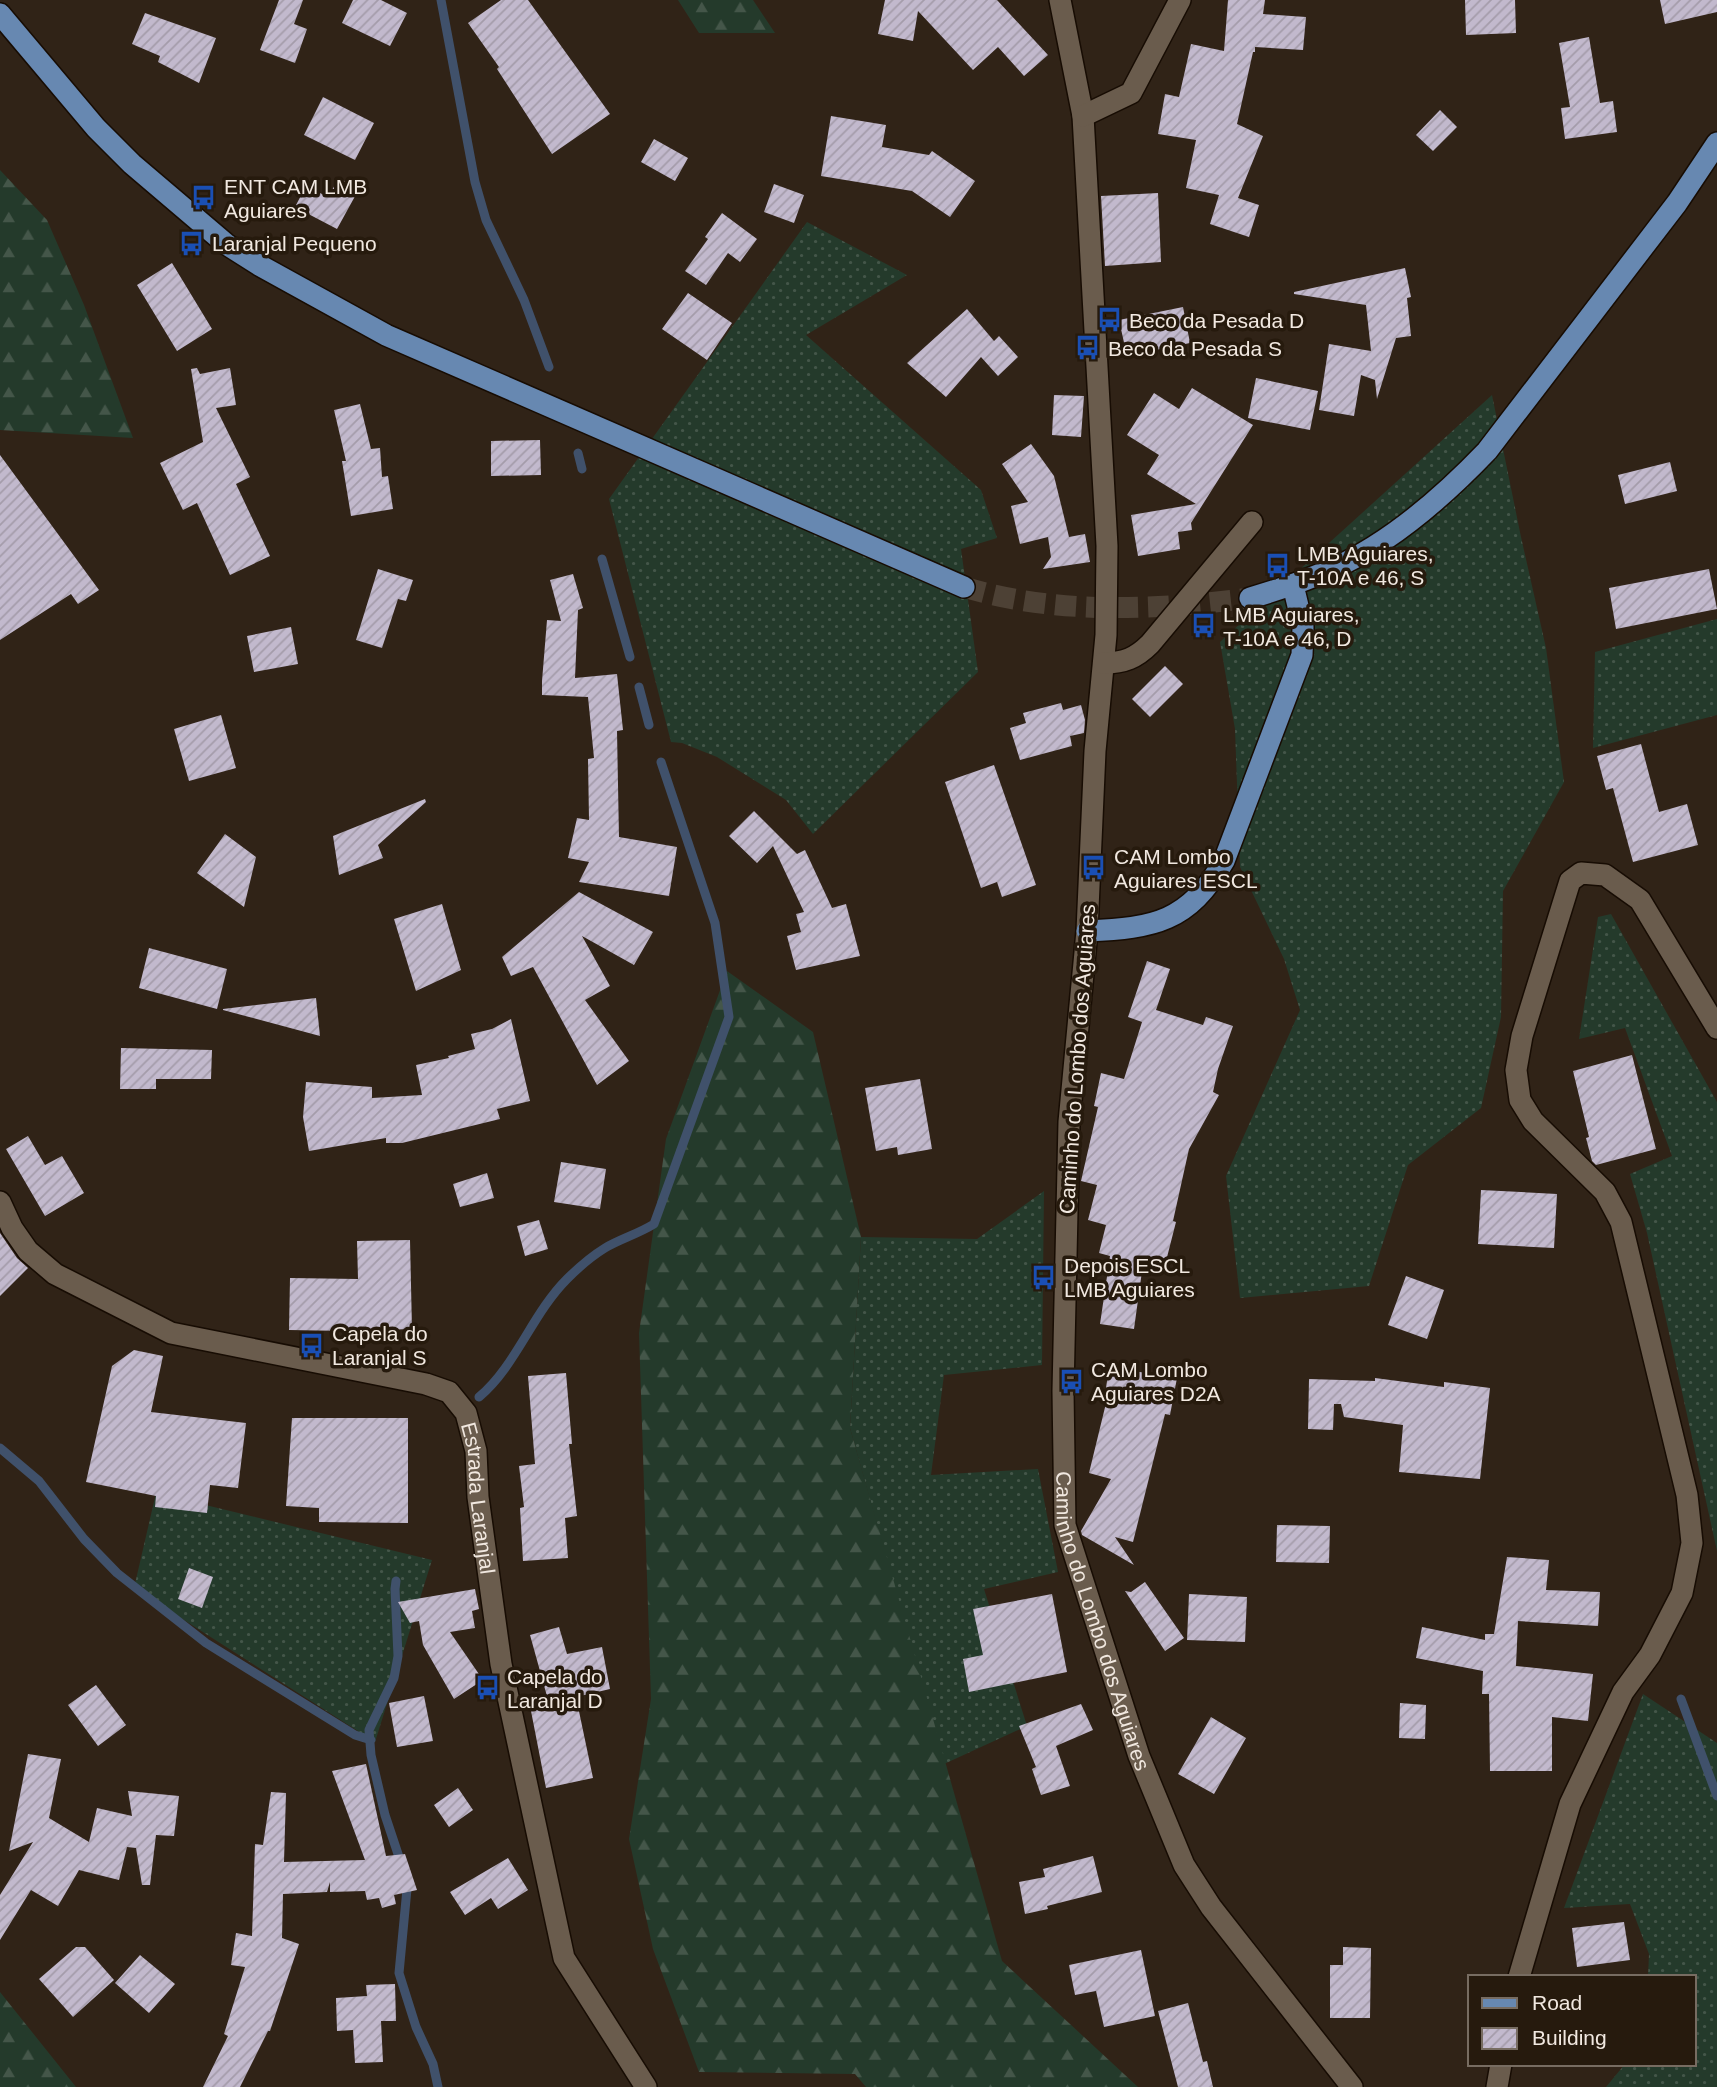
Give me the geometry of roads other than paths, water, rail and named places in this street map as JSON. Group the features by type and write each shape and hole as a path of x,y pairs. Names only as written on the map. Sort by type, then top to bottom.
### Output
{"main road":[{"path":"0,14 96,128 132,164 200,224 259,265 386,335 964,587"},
{"path":"1250,598 1335,568 1380,542 1458,481 1487,451 1677,203 1717,143"},
{"path":"1087,931 1140,928 1159,922 1195,900 1210,885 1224,861 1302,655 1303,627 1293,585"}],"street":[{"name":"Caminho do Lombo dos Aguiares","path":"1060,0 1083,116 1107,546 1104,663 1095,751 1087,931 1069,1136 1063,1391 1065,1525 1139,1756 1184,1866 1211,1907 1352,2087"},
{"path":"1083,116 1130,93 1180,0"},
{"path":"1104,663 1120,663 1131,659 1150,644 1252,522"},
{"path":"1520,1975 1570,1804 1623,1692 1650,1655 1682,1593 1692,1543 1687,1495 1621,1222 1605,1192 1533,1121 1520,1100 1516,1070 1521,1036 1570,881 1581,873 1605,875 1640,900 1717,1028"},
{"name":"Estrada Laranjal","path":"0,1202 12,1228 28,1251 55,1274 172,1333 426,1384 449,1392 466,1413 476,1451 478,1497 501,1664 564,1958 646,2087"},
{"path":"1497,2087 1501,2066"}],"waterway":[{"path":"441,0 475,182 486,220 524,300 549,367"},
{"path":"578,453 582,469"},
{"path":"602,559 630,657"},
{"path":"639,687 649,725"},
{"path":"479,1397 503,1370 544,1308 567,1279 605,1248 654,1224 729,1017 715,923 661,762"},
{"path":"0,1448 39,1481 84,1539 117,1573 206,1643 355,1735 371,1740"},
{"path":"396,1581 398,1656 394,1678 369,1730 371,1755 385,1815 402,1866"},
{"path":"1681,1699 1717,1796"},
{"path":"405,1883 407,1889 399,1973 416,2027 433,2064 438,2087"}],"tunnel":[{"path":"964,587 1034,602 1106,608 1250,598"}],"place":[{"name":"ENT CAM LMB Aguiares","path":"204,198"},
{"name":"Laranjal Pequeno","path":"192,243"},
{"name":"Beco da Pesada D","path":"1109,320"},
{"name":"Beco da Pesada S","path":"1088,348"},
{"name":"LMB Aguiares, T-10A e 46, S","path":"1277,565"},
{"name":"LMB Aguiares, T-10A e 46, D","path":"1203,626"},
{"name":"CAM Lombo Aguiares ESCL","path":"1094,868"},
{"name":"Depois ESCL LMB Aguiares","path":"1044,1277"},
{"name":"Capela do Laranjal S","path":"312,1345"},
{"name":"CAM Lombo Aguiares D2A","path":"1071,1381"},
{"name":"Capela do Laranjal D","path":"487,1688"}]}
